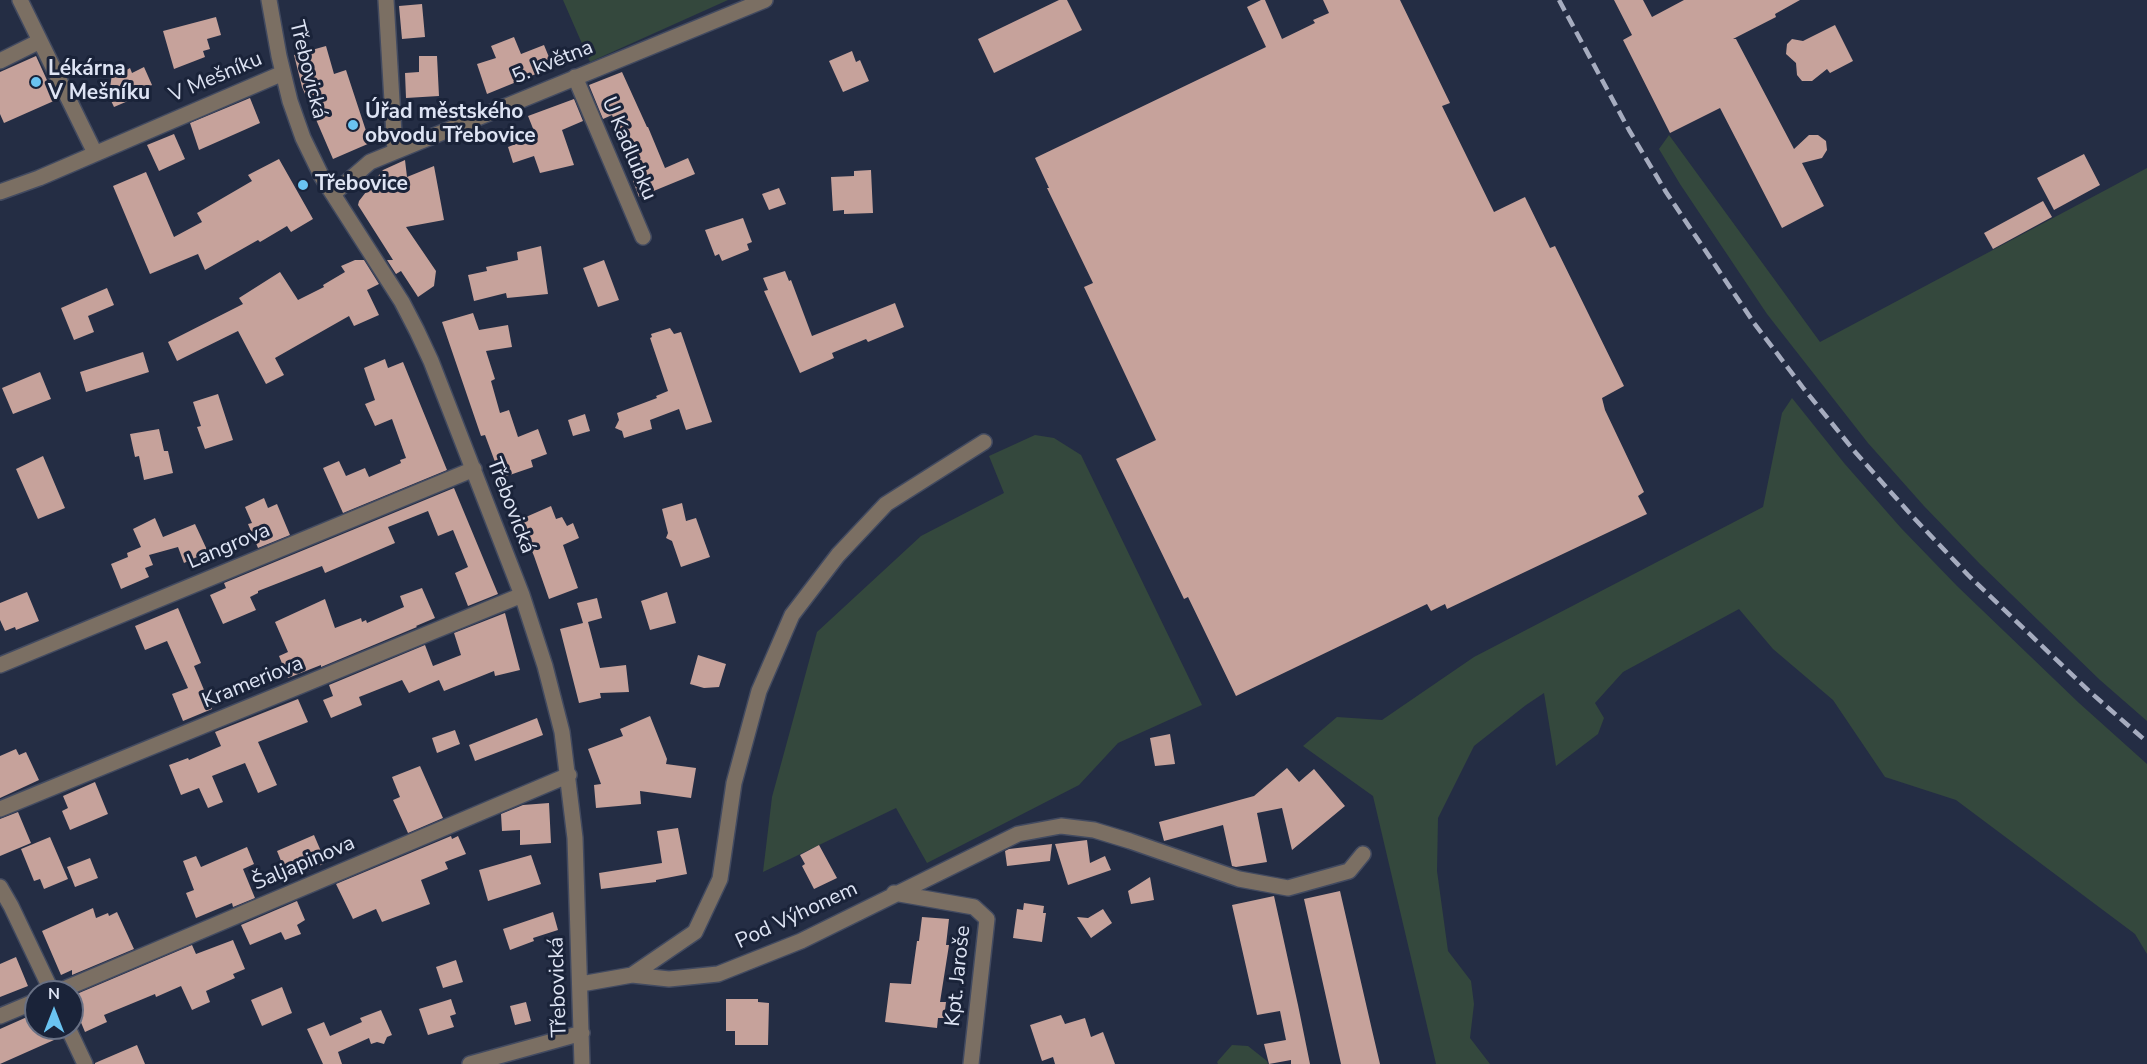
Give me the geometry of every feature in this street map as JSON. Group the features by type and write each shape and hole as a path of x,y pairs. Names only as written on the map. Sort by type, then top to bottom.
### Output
{"street":[{"path":"20,0 95,153"},
{"name":"Třebovická","path":"269,0 283,73 303,138 333,194 407,311 431,360 522,595 545,666 562,732 575,838 582,1064"},
{"path":"386,0 395,151"},
{"name":"5. května","path":"333,194 370,162 765,0"},
{"path":"0,61 40,41"},
{"name":"V Mešníku","path":"0,192 283,73"},
{"name":"U Kadlubku","path":"575,77 643,237"},
{"path":"632,975 695,932 720,879 734,783 759,691 792,615 838,555 886,504 984,442"},
{"name":"Langrova","path":"0,665 474,469"},
{"name":"Krameriova","path":"0,809 522,595"},
{"name":"Šaljapinova","path":"84,981 568,775"},
{"name":"Pod Výhonem","path":"581,984 632,975 669,979 718,974 801,941 894,893 1018,834 1061,826 1094,830 1239,879 1288,888 1349,871 1363,854"},
{"path":"0,887 46,980"},
{"name":"Kpt. Jaroše","path":"894,893 974,907 987,918 971,1064"},
{"path":"0,1016 24,1006"},
{"path":"470,1064 582,1034"},
{"path":"74,1040 85,1064"}],"green space":[{"path":"563,0 728,0 590,62"},
{"path":"1669,135 1820,342 2147,168 2147,721 2100,680 1980,564 1868,443 1767,314 1680,184 1659,149"},
{"path":"1792,398 1844,463 1901,528 1957,586 2079,703 2147,764 2147,954 2135,934 1956,800 1885,777 1833,700 1773,649 1739,609 1623,672 1595,703 1604,718 1598,734 1556,766 1544,693 1474,746 1438,818 1437,871 1448,951 1471,981 1474,1004 1470,1038 1490,1064 1436,1064 1373,796 1303,746 1337,717 1382,720 1474,657 1763,507 1782,413"},
{"path":"1035,435 1054,438 1081,455 1202,705 1118,743 1079,785 927,863 896,808 763,872 772,797 817,632 921,536 1004,493 989,456"},
{"path":"1232,1045 1248,1046 1268,1064 1218,1064 1217,1062"}],"building":[{"path":"1059,0 1067,0 1082,30 994,73 978,39"},
{"path":"1265,0 1282,39 1315,23 1313,20 1329,13 1323,0 1400,0 1450,103 1442,106 1494,212 1525,197 1550,248 1555,246 1624,386 1602,398 1605,410 1644,492 1638,496 1647,514 1447,609 1445,604 1431,611 1427,604 1236,696 1188,597 1184,599 1116,459 1156,440 1084,287 1093,283 1035,158 1266,47 1247,7"},
{"path":"1614,0 1643,0 1652,17 1684,0 1800,0 1775,14 1776,17 1733,39 1736,39 1794,149 1809,135 1818,135 1826,141 1827,150 1822,158 1802,163 1824,206 1782,228 1720,108 1670,133 1623,40 1632,35"},
{"path":"422,4 425,37 402,39 399,6"},
{"path":"216,17 221,35 207,39 210,49 203,51 205,57 174,69 163,31"},
{"path":"1835,25 1853,61 1830,73 1827,69 1812,81 1802,81 1797,75 1796,63 1786,54 1787,44 1792,39 1803,41"},
{"path":"514,37 521,54 544,45 553,67 487,94 477,64 496,58 491,46"},
{"path":"326,46 334,74 346,70 370,143 333,159 302,87 294,55"},
{"path":"852,51 856,62 860,60 869,81 843,92 829,61"},
{"path":"36,56 56,100 4,123 0,114 0,72"},
{"path":"419,56 437,56 439,96 406,98 405,73 419,72"},
{"path":"113,67 121,73 130,68 132,73 144,67 152,85 140,91 142,95 114,107 106,90 110,88"},
{"path":"622,72 665,168 688,158 695,174 639,197 633,181 638,179 612,115 603,119 589,85"},
{"path":"250,98 260,123 199,150 190,123"},
{"path":"574,99 583,121 562,130 574,165 540,173 534,156 513,163 508,147 536,136 528,116"},
{"path":"174,134 185,159 159,171 147,145"},
{"path":"2084,154 2100,185 2054,210 2037,178"},
{"path":"279,159 313,219 291,232 287,226 205,270 198,254 150,274 113,186 146,172 174,237 202,222 197,213 252,181 248,175"},
{"path":"405,160 407,177 434,166 444,220 406,227 436,271 434,286 418,297 401,271 396,274 387,260 393,260 358,205 383,170"},
{"path":"871,170 873,213 844,214 844,210 833,211 831,177 854,176 854,171"},
{"path":"779,188 786,204 769,210 762,194"},
{"path":"2043,201 2052,217 1993,249 1984,233"},
{"path":"743,218 752,242 747,244 749,250 722,261 719,254 715,256 705,230"},
{"path":"541,246 548,294 507,298 506,293 474,301 468,275 487,271 486,267 518,260 517,252"},
{"path":"355,260 364,260 379,284 367,290 379,315 354,326 349,316 275,358 284,375 266,384 238,331 177,361 168,342 243,304 239,298 280,272 298,300 324,287 323,285 345,272 341,266"},
{"path":"604,260 619,300 598,307 583,268"},
{"path":"785,271 789,281 791,280 812,336 895,303 904,327 868,342 866,339 832,353 834,358 800,373 764,291 768,290 763,278"},
{"path":"107,288 114,305 88,316 94,332 74,340 61,308"},
{"path":"473,313 479,330 508,325 512,347 486,351 495,379 491,381 500,413 509,410 518,437 538,429 547,454 531,460 533,467 501,478 485,435 481,436 442,322"},
{"path":"670,328 674,334 681,332 712,422 686,430 679,409 650,420 652,429 624,438 622,431 615,428 619,420 617,413 657,398 656,396 668,391 650,338 651,334"},
{"path":"143,352 149,372 86,392 80,372"},
{"path":"385,359 388,368 403,362 447,470 343,513 323,468 339,461 346,476 365,468 369,477 401,463 400,460 406,458 392,419 375,426 365,404 375,400 364,368"},
{"path":"40,372 51,399 13,414 2,388"},
{"path":"218,394 233,440 205,449 197,427 201,426 193,402"},
{"path":"585,414 590,431 573,436 568,420"},
{"path":"159,429 164,451 168,451 173,473 144,480 139,456 135,457 130,434"},
{"path":"43,456 65,508 38,519 16,469"},
{"path":"454,488 498,594 468,606 455,573 468,567 453,530 438,536 428,511 388,527 395,543 325,573 322,566 258,591 250,597 256,610 223,624 210,595 226,588 224,583"},
{"path":"264,498 268,508 277,504 290,535 258,548 248,524 252,523 245,507"},
{"path":"682,503 686,521 696,518 710,557 681,567 672,541 666,538 668,533 662,509"},
{"path":"551,506 556,519 562,517 567,526 573,523 579,538 563,545 578,588 549,599 519,520"},
{"path":"155,518 163,537 195,524 208,552 184,563 178,547 149,555 153,565 145,568 149,577 121,589 111,564 128,557 127,553 141,547 133,529"},
{"path":"422,588 435,618 321,667 321,665 288,678 279,656 288,652 275,622 325,599 335,628 361,618 362,622 366,620 367,623 404,607 400,596"},
{"path":"27,592 39,621 16,630 15,627 5,631 0,620 0,603"},
{"path":"667,592 676,623 650,630 641,601"},
{"path":"597,598 602,618 588,622 600,668 626,665 629,692 600,693 601,698 579,703 560,629 583,623 577,603"},
{"path":"178,608 201,663 194,666 212,709 183,721 172,694 188,688 167,641 145,650 135,626"},
{"path":"505,613 520,670 495,676 494,671 444,691 439,680 409,693 402,680 359,697 362,705 331,718 323,700 333,696 329,685 425,645 433,666 461,655 454,633"},
{"path":"698,655 726,664 719,687 704,688 690,684"},
{"path":"298,699 308,722 258,742 277,785 258,793 245,763 212,776 223,802 208,808 199,788 181,795 169,765 188,758 189,760 221,746 215,732"},
{"path":"650,716 667,759 666,764 696,768 691,798 640,791 641,804 596,808 594,785 601,784 588,749 623,736 620,729"},
{"path":"537,718 543,735 475,761 469,745"},
{"path":"455,730 460,744 437,753 432,738"},
{"path":"1170,734 1175,764 1155,766 1150,738"},
{"path":"16,749 19,755 26,752 39,780 0,798 0,756"},
{"path":"420,766 443,818 408,833 393,800 400,797 392,777"},
{"path":"1287,768 1299,782 1314,769 1345,806 1292,850 1282,808 1257,813 1267,862 1232,866 1223,825 1164,841 1159,822 1254,796"},
{"path":"95,782 108,814 70,830 62,811 68,808 63,796"},
{"path":"549,803 551,843 520,845 520,830 502,831 501,814 523,805"},
{"path":"18,812 31,843 0,856 0,819"},
{"path":"678,828 687,874 656,880 656,882 601,889 599,873 662,863 657,831"},
{"path":"314,835 326,863 288,878 277,851"},
{"path":"451,836 452,839 458,836 466,854 445,862 448,869 421,880 430,904 382,922 376,909 353,919 336,884"},
{"path":"50,837 68,879 44,889 40,879 34,881 21,849"},
{"path":"1087,840 1090,863 1105,856 1111,870 1068,885 1055,844"},
{"path":"1052,844 1050,861 1007,866 1005,851 1009,849"},
{"path":"819,845 837,878 814,889 802,866 805,864 800,855"},
{"path":"247,847 254,864 243,869 255,898 233,907 232,903 196,918 186,893 194,890 183,861 196,856 201,867"},
{"path":"531,855 541,884 488,901 479,870"},
{"path":"90,858 98,878 75,887 67,867"},
{"path":"1150,877 1154,900 1131,904 1128,891"},
{"path":"1340,891 1380,1064 1341,1064 1304,899"},
{"path":"1274,896 1310,1064 1291,1064 1291,1060 1269,1064 1264,1044 1286,1040 1280,1011 1257,1015 1232,905"},
{"path":"297,901 305,920 297,925 301,934 285,940 281,932 250,945 241,925"},
{"path":"1024,903 1044,906 1043,913 1046,913 1042,942 1013,938 1017,909 1023,910"},
{"path":"93,908 96,918 117,912 134,949 72,975 72,970 61,975 42,931"},
{"path":"1103,909 1112,923 1091,938 1077,917 1088,918"},
{"path":"553,912 558,930 533,938 534,941 510,950 503,929"},
{"path":"922,917 949,919 946,945 949,945 940,1002 946,1002 944,1018 938,1018 937,1028 885,1022 890,983 911,984"},
{"path":"233,940 245,969 233,974 235,978 206,991 210,1002 192,1010 181,986 104,1015 107,1022 85,1032 84,991 192,945 196,954"},
{"path":"16,957 26,980 24,988 0,997 0,964"},
{"path":"456,960 463,982 443,988 436,967"},
{"path":"282,987 292,1013 262,1026 251,1000"},
{"path":"451,999 456,1014 450,1016 454,1027 428,1035 419,1009"},
{"path":"726,999 758,999 758,1002 769,1003 768,1045 735,1045 735,1031 726,1031"},
{"path":"526,1002 531,1021 515,1025 510,1006"},
{"path":"381,1010 392,1035 387,1037 384,1044 377,1042 371,1044 369,1038 338,1052 342,1064 323,1064 307,1029 324,1022 330,1036 362,1022 360,1018"},
{"path":"1061,1015 1065,1024 1085,1018 1091,1037 1103,1032 1115,1064 1055,1064 1053,1057 1042,1061 1030,1025"},
{"path":"24,1018 24,1040 54,1040 0,1064 0,1029"},
{"path":"137,1045 145,1064 95,1064 95,1063"}],"railway":[{"path":"1559,0 1629,130 1666,192 1754,323 1804,389 1856,453 1968,575 2089,691 2147,742"}],"place":[{"name":"Lékárna V Mešníku","path":"36,82"},
{"name":"Úřad městského obvodu Třebovice","path":"353,125"},
{"name":"Třebovice","path":"303,185"}]}
